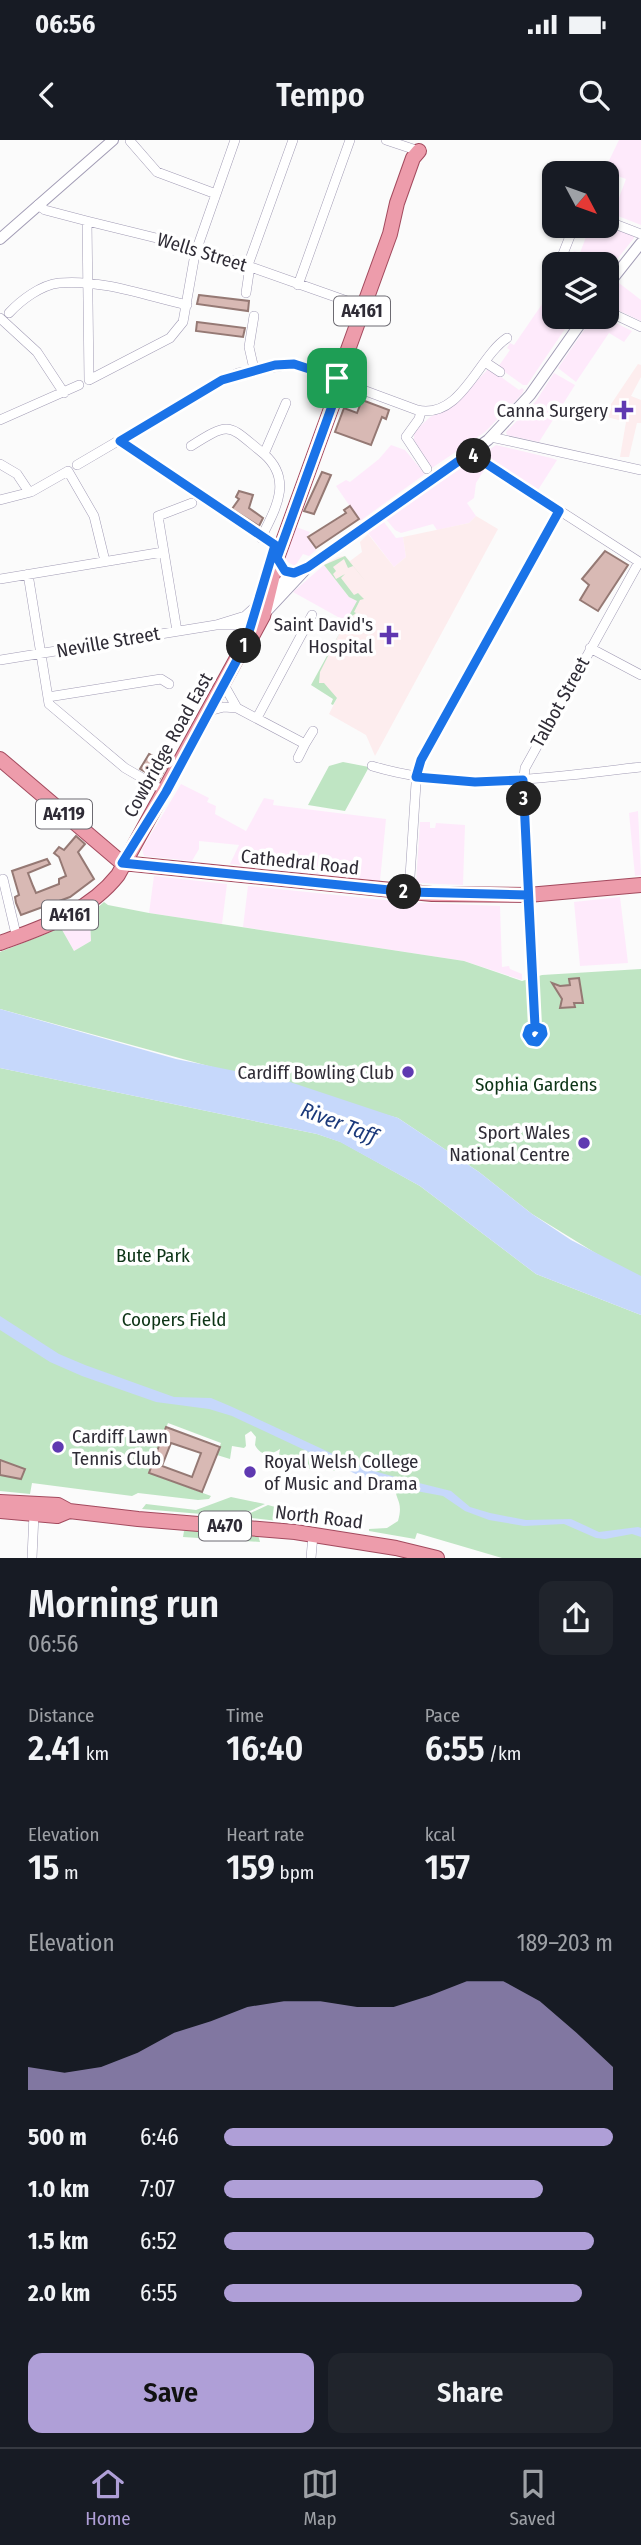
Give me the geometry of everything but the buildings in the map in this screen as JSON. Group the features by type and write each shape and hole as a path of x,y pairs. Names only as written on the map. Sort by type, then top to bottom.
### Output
{"main road":[{"name":"A4161","path":"257,616 277,550 336,395 336,382 390,234 397,203 413,158 421,146"},
{"name":"A4161","path":"257,616 267,595 277,550"},
{"name":"Cowbridge Road East","path":"0,943 55,922 84,906 111,884 224,685 257,616"},
{"name":"A4119","path":"2,762 122,863"},
{"name":"Cowbridge Road East","path":"0,936 74,904 96,888 122,863"},
{"name":"Cathedral Road","path":"122,863 409,892 528,895 641,885"},
{"name":"North Road","path":"0,1502 58,1505 69,1511 313,1535 396,1548 437,1558"},
{"name":"North Road","path":"0,1511 57,1516 69,1511"}],"street":[{"path":"0,239 113,140"},
{"path":"87,221 89,380 170,338 183,322 197,248 234,140"},
{"path":"246,293 249,266 293,140"},
{"path":"298,285 350,140"},
{"path":"386,140 421,146"},
{"path":"130,141 157,172 216,194"},
{"name":"Wells Street","path":"38,205 45,210 197,248 363,307"},
{"path":"620,226 641,234"},
{"path":"619,271 641,243"},
{"path":"64,393 37,352 4,315 22,299 57,283 87,283 187,305"},
{"path":"254,316 249,347 254,369"},
{"path":"619,317 641,327"},
{"name":"Cowbridge Road East","path":"257,616 308,567 491,437 530,395 576,329"},
{"path":"77,465 222,380 254,369 294,364 336,382 421,411 437,410 451,402 507,338"},
{"path":"485,362 499,372"},
{"path":"0,419 79,385"},
{"path":"264,454 286,403"},
{"path":"421,411 419,419 406,437 427,470"},
{"path":"191,446 225,427 232,428 264,454 279,471 281,489 261,538"},
{"path":"491,437 641,470"},
{"path":"120,441 277,550 282,569 294,573"},
{"path":"470,453 640,563"},
{"path":"0,464 17,474 29,492"},
{"path":"0,500 29,492 68,471 94,516 105,561"},
{"path":"177,631 158,516 192,503"},
{"path":"409,892 416,777 421,760 559,511"},
{"path":"0,579 163,552"},
{"name":"Talbot Street","path":"535,1026 523,780 527,764 640,563"},
{"name":"Cowbridge Road East","path":"267,595 294,573 308,567"},
{"path":"28,574 49,705 125,768 156,786"},
{"path":"257,718 312,615"},
{"name":"Neville Street","path":"216,625 244,616 257,616"},
{"name":"Neville Street","path":"0,660 257,616"},
{"path":"590,648 641,675"},
{"path":"48,697 160,679 169,684"},
{"path":"224,685 237,708"},
{"path":"209,711 225,707 237,708 305,744"},
{"path":"298,758 313,731"},
{"path":"527,764 537,779"},
{"path":"372,766 416,777 475,782 537,779 641,767"},
{"path":"2,873 15,930"},
{"path":"535,1026 543,1032 541,1040 533,1042 527,1035 529,1029 535,1026"},
{"path":"32,1558 34,1514"},
{"path":"311,1558 313,1535"}],"shaded area":[{"path":"619,140 641,140 641,225 620,217 620,195 626,179 620,177 620,161 609,161"},
{"path":"620,230 632,234 634,238 619,257 619,252 580,252 586,238 620,238"},
{"path":"619,283 641,300 641,321 619,311"},
{"path":"542,304 542,329 565,329 527,385 523,385 498,367 510,350 507,348 510,343 514,345"},
{"path":"619,324 632,331 624,342 609,333 576,382 558,368 585,329 619,329"},
{"name":"Canna Surgery","path":"638,364 641,365 641,377 631,396 641,400 641,423 637,423 629,457 620,457 626,422 603,416"},
{"path":"489,368 519,390 522,388 522,394 485,432 432,468 414,440 414,432 430,417 452,407"},
{"path":"554,373 575,385 539,442 507,435 506,432 536,401"},
{"path":"391,445 405,450 425,474 360,521 336,486 346,480 350,482 379,459"},
{"path":"496,445 557,460 538,490 487,457 486,452"},
{"path":"469,463 484,470 476,483 474,498 467,503 476,516 469,523 437,530 433,524 401,533 385,518"},
{"name":"Saint David's Hospital","path":"476,516 498,529 375,756 366,735 329,714 337,698 313,683 357,601 349,597 324,565 338,557 345,556 350,561 362,552 360,542 368,534 394,567 406,557 403,537 469,523"},
{"path":"384,522 396,538 403,537 406,557 394,567 368,533"},
{"path":"296,527 310,532 307,537 316,550 309,556 303,554 295,566 284,560"},
{"path":"324,565 349,597 358,601 347,622 293,592"},
{"path":"181,784 209,798 207,802 216,806 215,814 246,831 264,798 274,800 273,805 386,819 380,881 230,864 239,845 199,841 199,849 192,861 144,856 142,849"},
{"path":"638,811 641,875 635,876 629,813"},
{"path":"420,822 430,822 430,828 435,828 436,823 465,825 463,885 416,883"},
{"path":"154,876 227,884 222,924 149,913"},
{"path":"248,886 404,902 500,906 502,967 509,966 522,974 522,980 464,961 243,927"},
{"path":"620,897 628,963 580,966 574,902"},
{"path":"84,916 90,918 91,941 74,951 61,928"}],"green space":[{"path":"345,556 367,583 353,566 348,568 344,559 333,567 336,579 345,574 341,578 354,595 358,593 364,599 360,600 354,612 356,613 350,618 345,634 340,632 357,601 349,597 324,565"},
{"path":"340,633 320,672 319,683 324,683 337,698 333,705 333,699 311,685"},
{"path":"343,762 369,767 345,811 308,805 329,766"},
{"name":"Sophia Gardens","path":"104,902 149,913 464,961 522,981 542,975 641,969 641,1281 532,1214 479,1172 398,1118 0,1009 0,952 61,928 74,951 91,941 90,918 94,919 97,908"},
{"name":"Bute Park","path":"0,1068 317,1134 341,1142 420,1186 536,1274 641,1315 641,1558 502,1558 417,1533 415,1539 369,1531 387,1528 398,1521 400,1509 396,1487 339,1467 337,1471 289,1467 278,1460 280,1449 270,1454 260,1452 255,1445 256,1437 251,1431 245,1435 244,1448 232,1446 230,1459 217,1455 213,1464 221,1443 168,1423 149,1473 211,1496 209,1499 138,1493 132,1496 32,1483 30,1494 0,1491"},
{"path":"231,1497 265,1504 237,1517 142,1509 146,1504 196,1510"},
{"path":"268,1505 297,1513 295,1523 242,1517"},
{"path":"184,1531 258,1535 260,1542 183,1537"}],"water":[{"name":"River Taff","path":"0,1009 176,1059 290,1082 398,1118 479,1172 532,1214 571,1240 641,1276 641,1315 536,1274 420,1186 340,1142 317,1134 0,1068"},
{"path":"0,1316 59,1354 174,1397 211,1398 363,1468 399,1478 397,1487 360,1476 232,1416 209,1409 156,1402 82,1376 50,1362 0,1330"},
{"path":"403,1479 451,1491 470,1507 490,1513 526,1520 571,1519 599,1532 638,1527 641,1528 641,1537 632,1534 596,1538 564,1524 524,1526 489,1520 465,1511 443,1496 400,1488"}],"place":[{"name":"Canna Surgery","path":"624,410"},
{"name":"Saint David's Hospital","path":"389,635"},
{"name":"Cardiff Bowling Club","path":"408,1072"},
{"name":"Sport Wales National Centre","path":"584,1143"},
{"name":"Cardiff Lawn Tennis Club","path":"58,1447"},
{"name":"Royal Welsh College of Music and Drama","path":"250,1472"}],"route":[{"path":"337,378 294,364 238,373 120,441 275,545 245,645 166,792 122,863 409,892 528,895 535,1026 529,1029 527,1035 531,1041 537,1042 543,1034 542,1029 535,1026 523,780 475,782 416,777 421,760 559,511 470,453 308,567 294,573 285,571 277,558 336,395 333,388 337,378"}],"park label":[{"name":"Coopers Field","path":"174,1319"}]}
